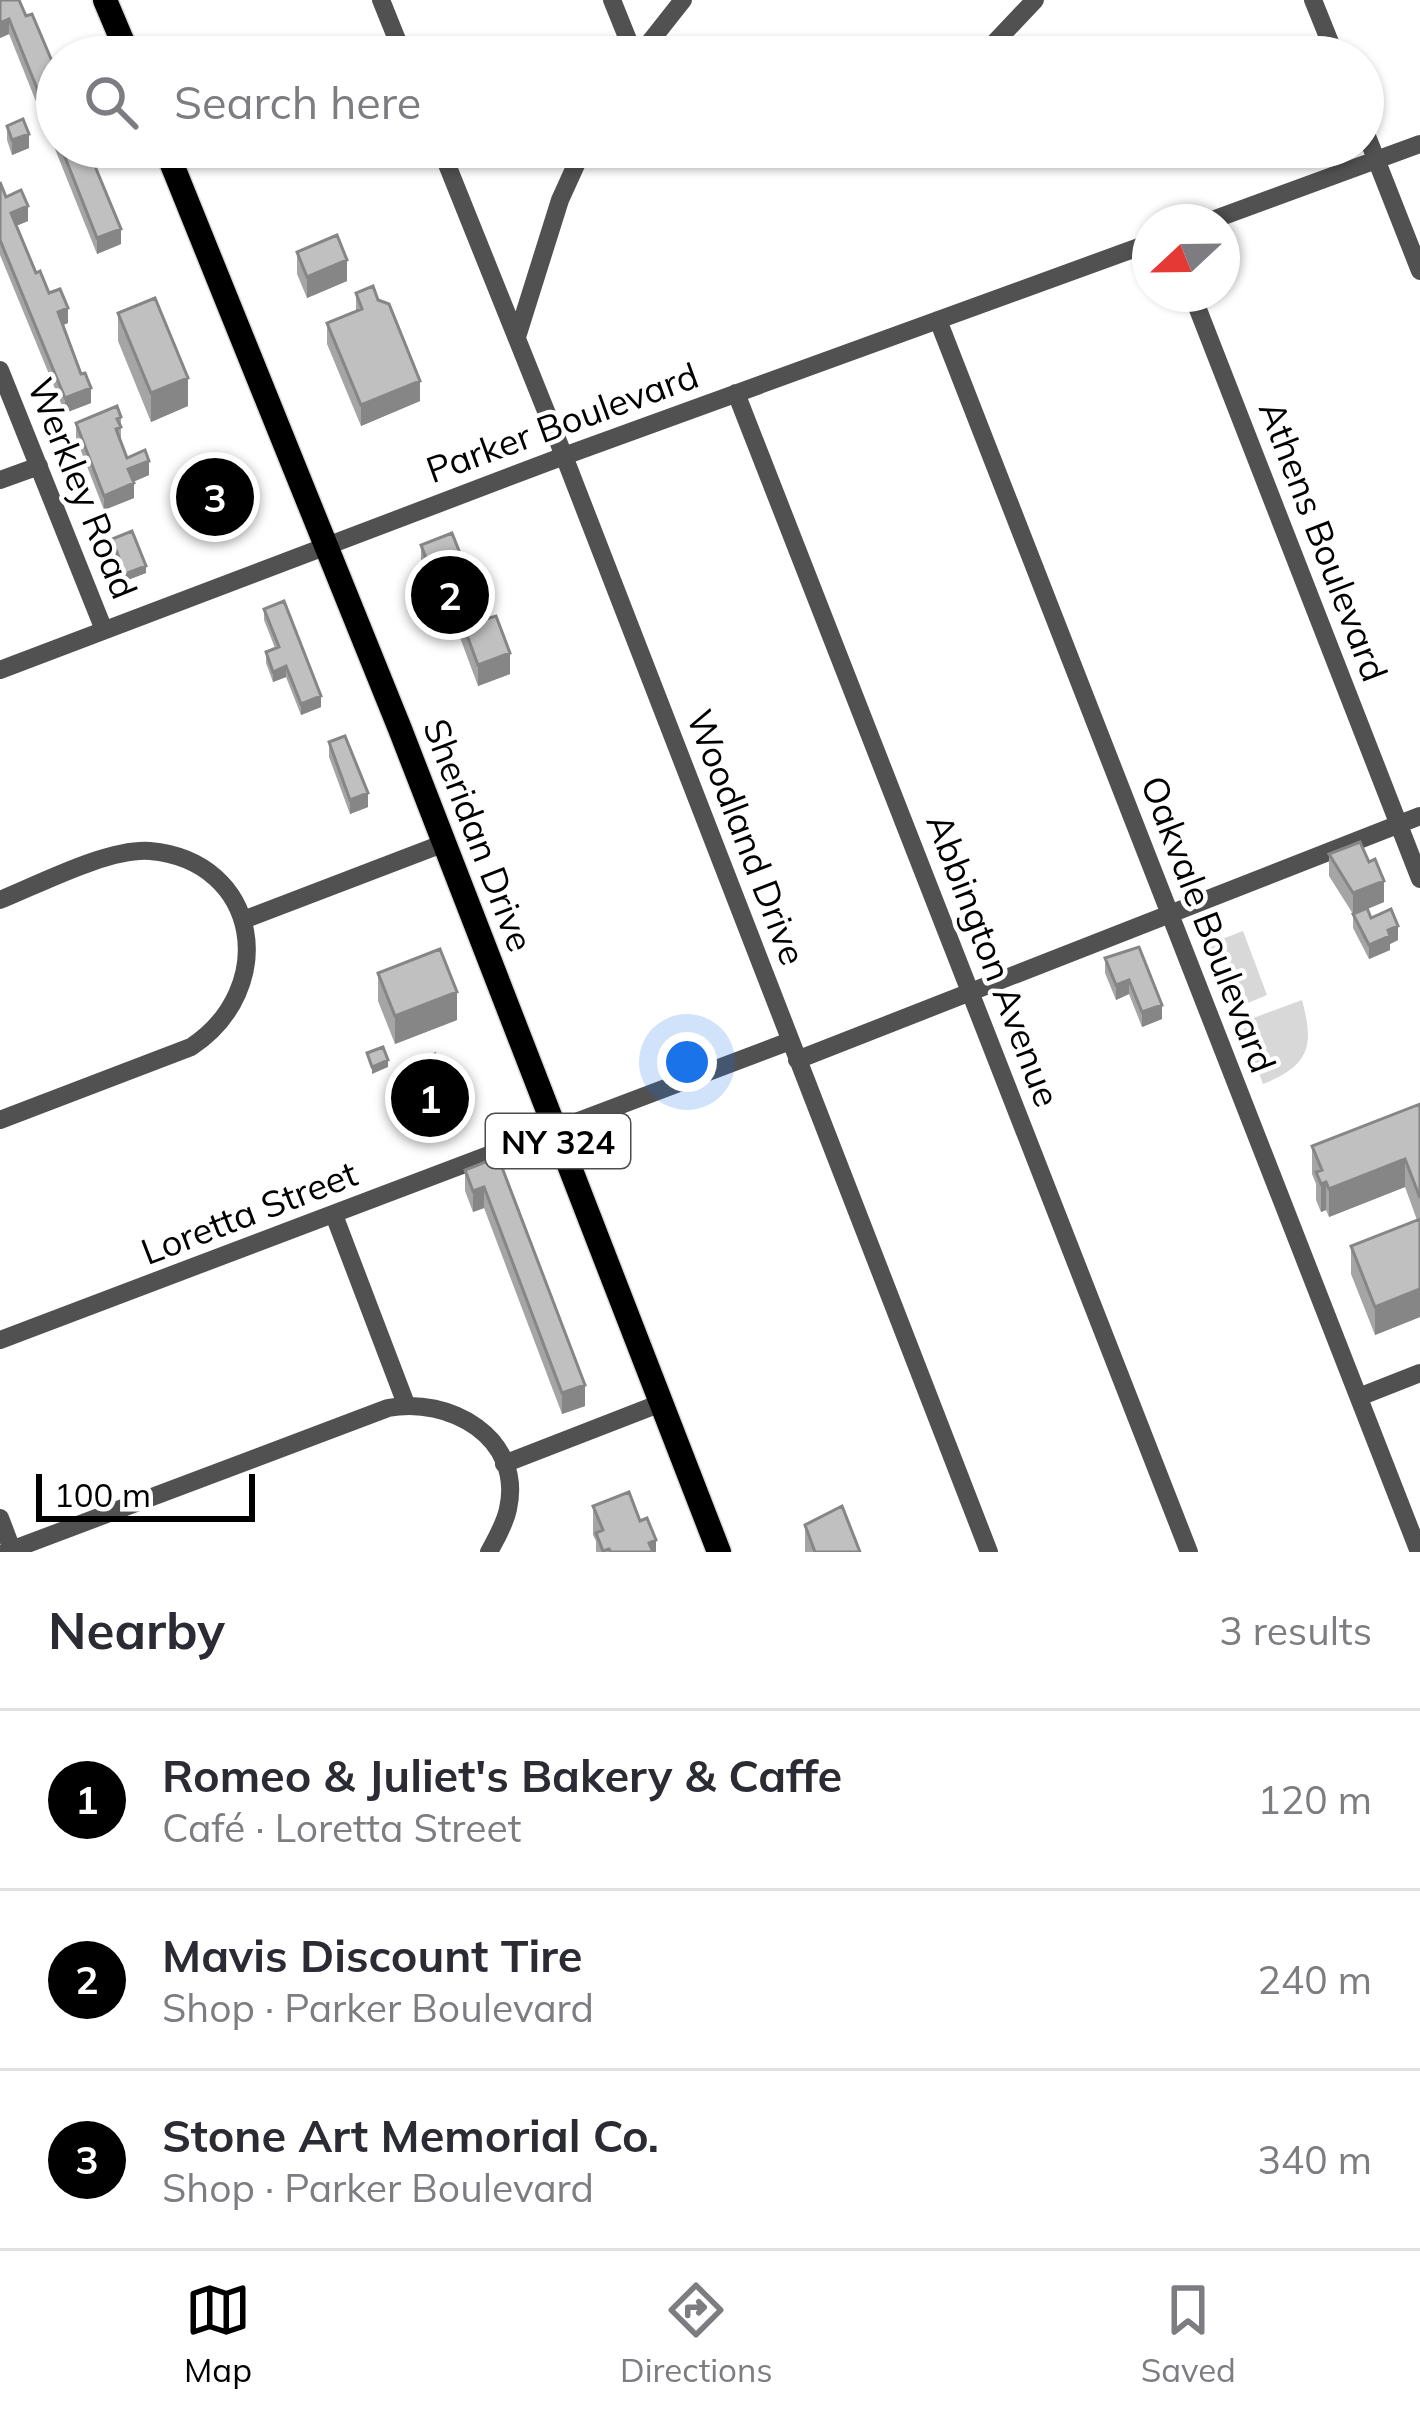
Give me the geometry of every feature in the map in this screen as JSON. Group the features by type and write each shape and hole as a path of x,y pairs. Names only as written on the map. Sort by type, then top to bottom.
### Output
{"main road":[{"path":"105,0 120,36"},
{"name":"Sheridan Drive","path":"173,168 326,545 719,1552"}],"street":[{"path":"381,0 396,36"},
{"path":"612,0 628,36"},
{"path":"654,36 683,0"},
{"path":"1001,36 1035,0"},
{"path":"1313,0 1328,36"},
{"path":"1384,157 1420,144"},
{"name":"Woodland Drive","path":"449,168 989,1552"},
{"path":"517,337 574,168"},
{"path":"1240,210 1354,168"},
{"path":"1379,168 1420,272"},
{"name":"Parker Boulevard","path":"0,670 564,456 1132,250"},
{"name":"Athens Boulevard","path":"1199,312 1420,879"},
{"name":"Oakvale Boulevard","path":"938,320 1419,1552"},
{"name":"Werkley Road","path":"0,370 104,630"},
{"name":"Abbington Avenue","path":"736,393 1190,1552"},
{"path":"0,480 39,466"},
{"name":"Loretta Street","path":"0,1340 554,1130 971,992 1420,816"},
{"path":"244,920 442,844"},
{"path":"0,900 116,856 152,851 206,872 234,901 244,920 248,948 241,990 209,1036 0,1120"},
{"path":"334,1215 406,1404"},
{"path":"1358,1397 1420,1373"},
{"path":"504,1464 661,1403"},
{"path":"0,1518 10,1551 388,1408 439,1406 488,1436 504,1464 508,1510 489,1552"}],"shaded area":[{"path":"1243,931 1267,995 1236,1008 1209,944"},
{"path":"1302,1000 1308,1029 1305,1052 1291,1069 1263,1084 1243,1031 1248,1020"}],"building":[{"path":"0,0 19,0 26,16 32,14 41,36 36,36 36,86 9,19 0,23"},
{"path":"23,119 29,134 12,140 7,126"},
{"path":"69,168 96,168 121,229 97,238"},
{"path":"0,182 6,197 21,190 28,206 11,213 36,273 40,271 49,293 60,289 68,308 58,312 91,388 65,398 0,240"},
{"path":"337,235 347,260 307,277 297,252"},
{"path":"373,286 378,300 389,304 420,381 361,405 327,323 362,309 356,293"},
{"path":"155,298 188,378 151,393 118,313"},
{"path":"117,406 121,427 116,429 127,458 145,450 149,461 128,469 134,483 104,496 76,423"},
{"path":"217,461 232,496 212,505 197,469"},
{"path":"132,531 146,566 125,574 112,539"},
{"path":"452,533 486,619 496,616 510,653 478,665 458,611 448,615 421,545"},
{"path":"284,601 321,696 301,704 286,666 273,672 266,652 279,647 264,609"},
{"path":"345,736 368,793 350,800 329,742"},
{"path":"1360,842 1369,862 1375,859 1384,881 1353,893 1329,854"},
{"path":"1367,908 1371,918 1391,909 1398,926 1388,930 1390,936 1369,945 1353,914"},
{"path":"1139,947 1162,1005 1142,1012 1129,980 1116,985 1105,958"},
{"path":"440,949 457,992 395,1016 378,973"},
{"path":"383,1047 388,1060 372,1067 367,1053"},
{"path":"435,1054 450,1091 425,1100 411,1064"},
{"path":"1420,1104 1420,1198 1405,1159 1329,1189 1326,1182 1321,1184 1316,1172 1322,1170 1312,1146"},
{"path":"498,1157 585,1385 562,1393 484,1187 473,1191 465,1170"},
{"path":"1420,1219 1420,1289 1375,1307 1351,1246"},
{"path":"629,1492 640,1521 647,1518 656,1540 649,1543 653,1552 603,1551 596,1533 603,1530 593,1506"},
{"path":"842,1506 860,1552 815,1552 805,1525"}],"place":[{"name":"Stone Art Memorial Co.","path":"215,497"},
{"name":"Mavis Discount Tire","path":"450,595"},
{"name":"Romeo & Juliet's Bakery & Caffe","path":"430,1098"}]}
